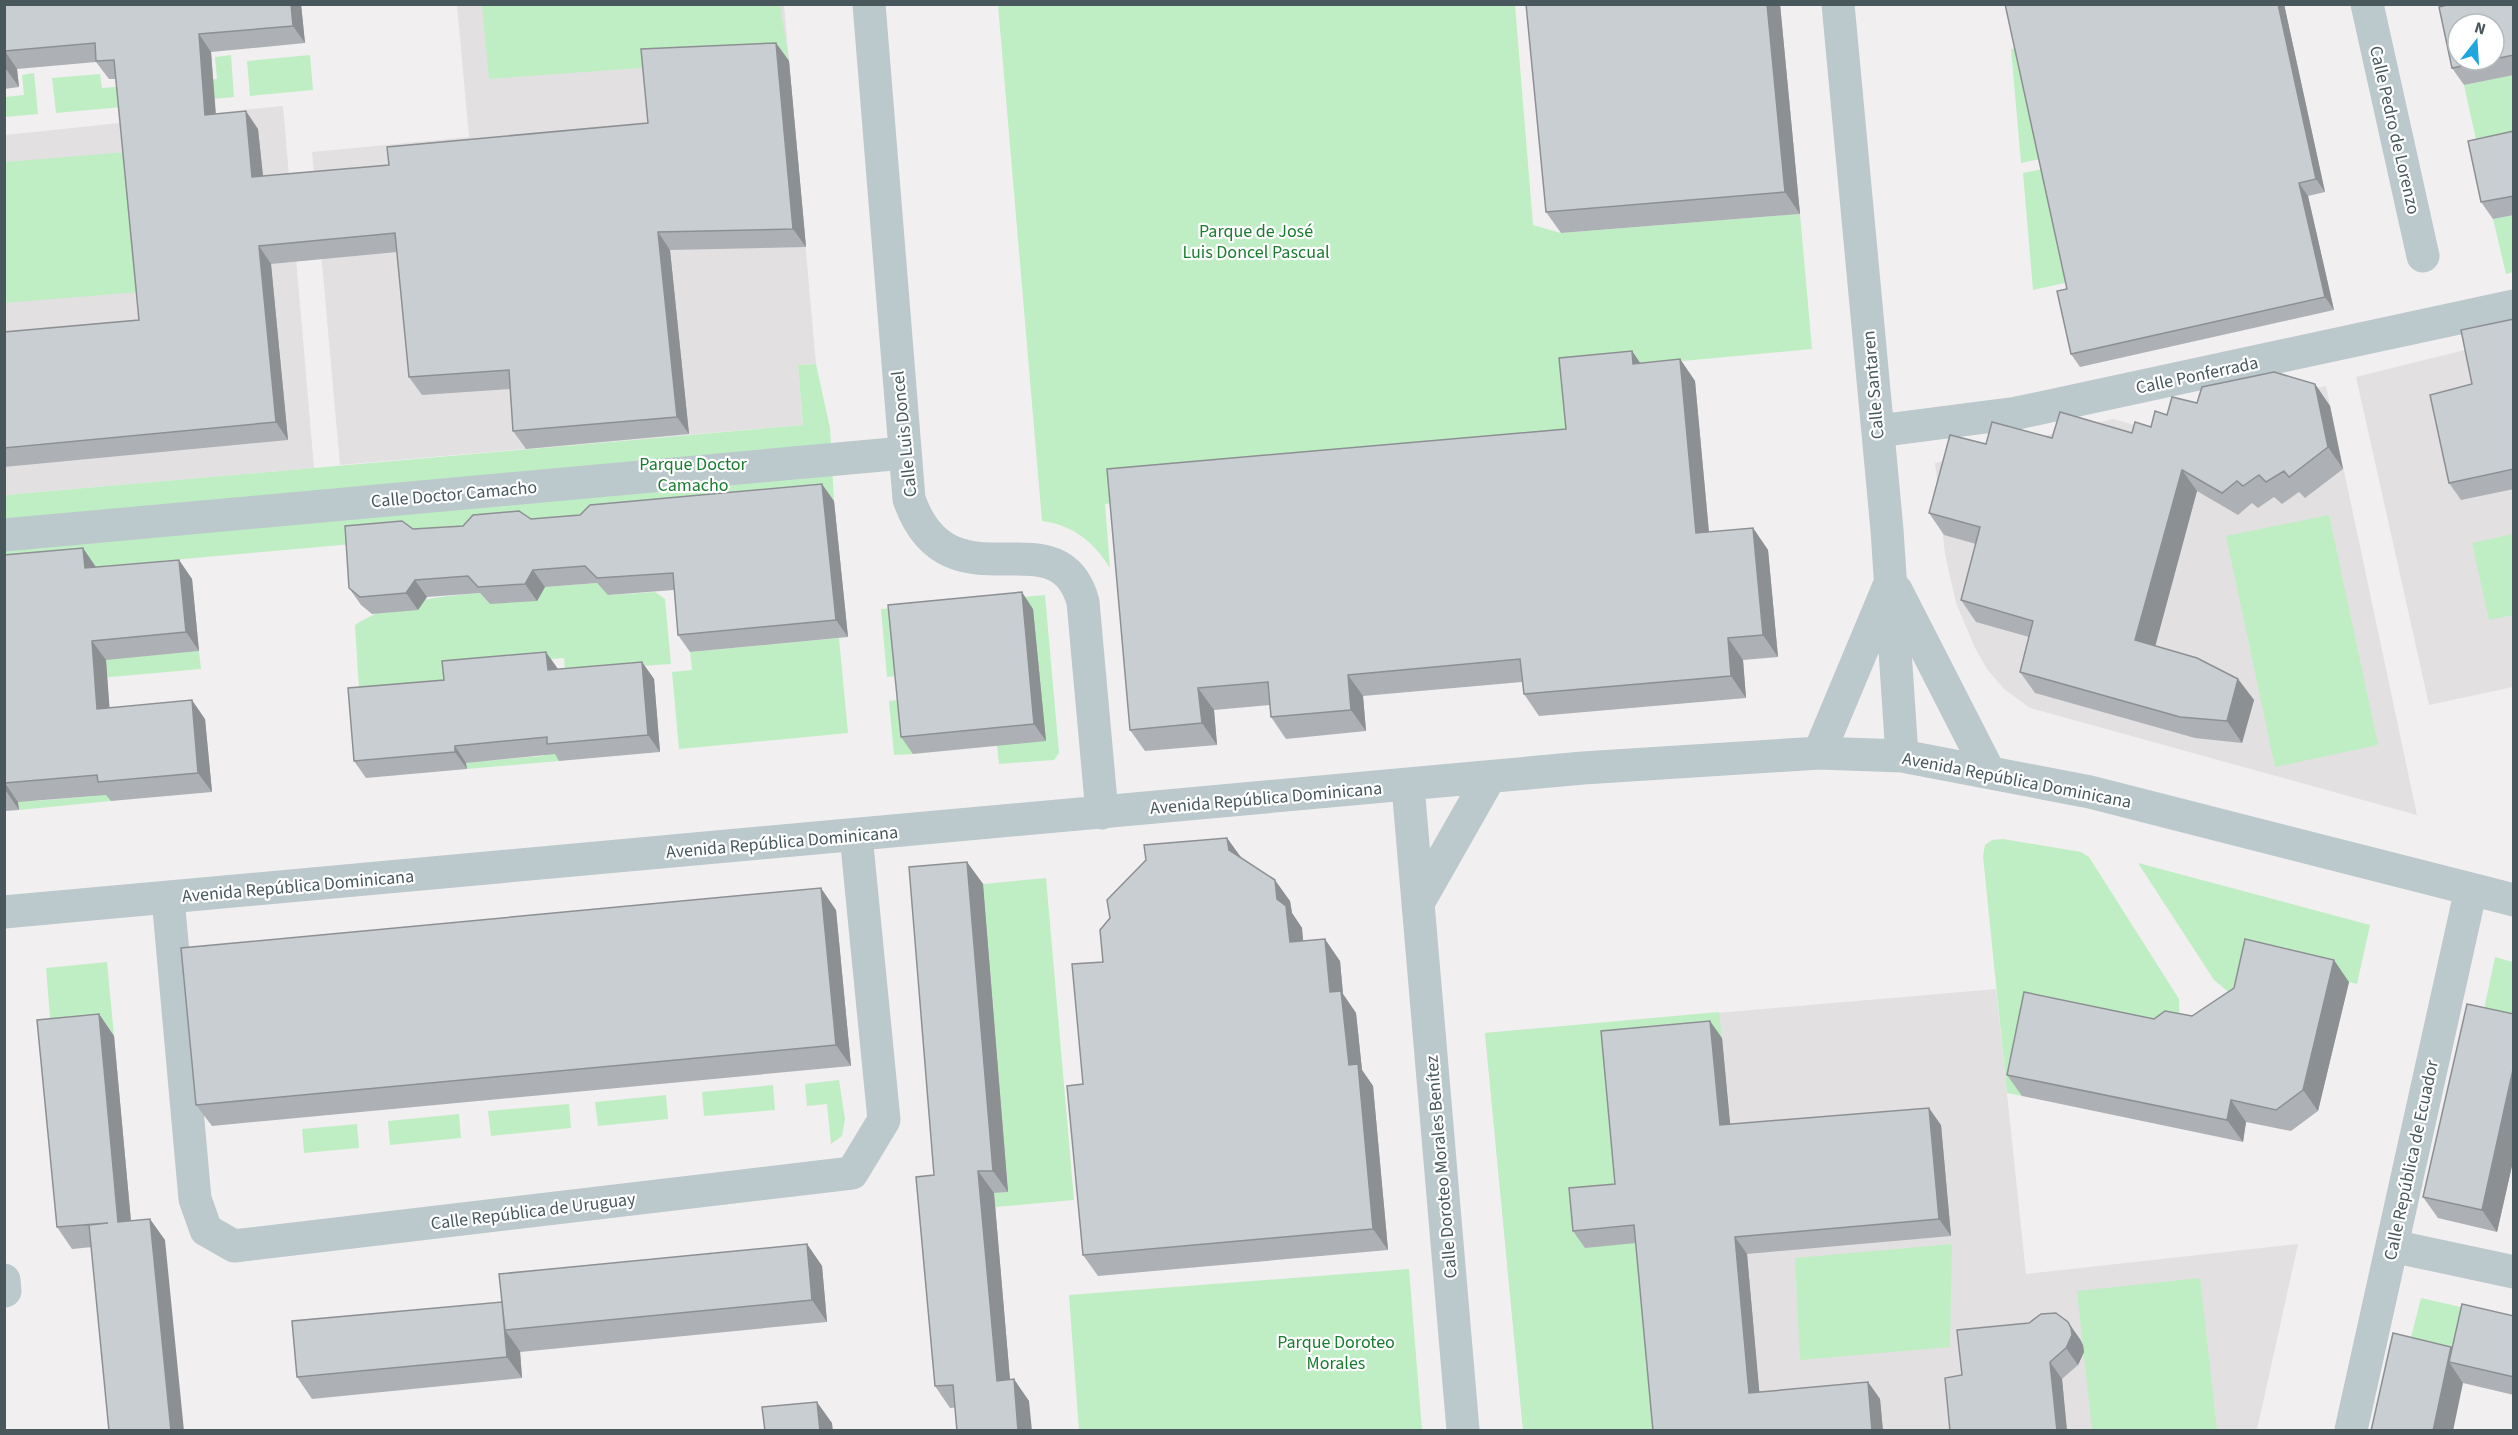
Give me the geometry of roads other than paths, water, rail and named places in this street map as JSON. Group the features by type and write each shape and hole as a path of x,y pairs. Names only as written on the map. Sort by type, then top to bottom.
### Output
{"street":[{"name":"Calle Luis Doncel","path":"869,4 909,499 926,533 936,542 960,556 973,560 1033,558 1051,562 1064,569 1080,589 1102,813"},
{"name":"Calle Santaren","path":"1819,753 1891,580 1838,4"},
{"name":"Calle Pedro de Lorenzo","path":"2367,4 2423,256"},
{"name":"Calle Ponferrada","path":"1878,430 2017,413 2514,306"},
{"name":"Calle Doctor Camacho","path":"4,535 904,453"},
{"path":"1891,580 1902,756"},
{"path":"1891,580 1989,772"},
{"name":"Avenida República Dominicana","path":"4,912 1408,786 1583,768 1819,753 1902,756 2090,792 2514,900"},
{"path":"1418,903 1489,778"},
{"name":"Calle Doroteo Morales Benítez","path":"1408,786 1463,1431"},
{"name":"Calle República de Uruguay","path":"168,898 195,1199 206,1230 234,1246 852,1173 884,1119 856,835"},
{"name":"Calle República de Ecuador","path":"2351,1431 2471,889"},
{"path":"2392,1246 2514,1272"},
{"path":"4,1280 5,1291"}],"park label":[{"name":"Parque de José Luis Doncel Pascual","path":"1256,241"},
{"name":"Parque Doctor Camacho","path":"693,474"},
{"name":"Parque Doroteo Morales","path":"1336,1352"}]}
